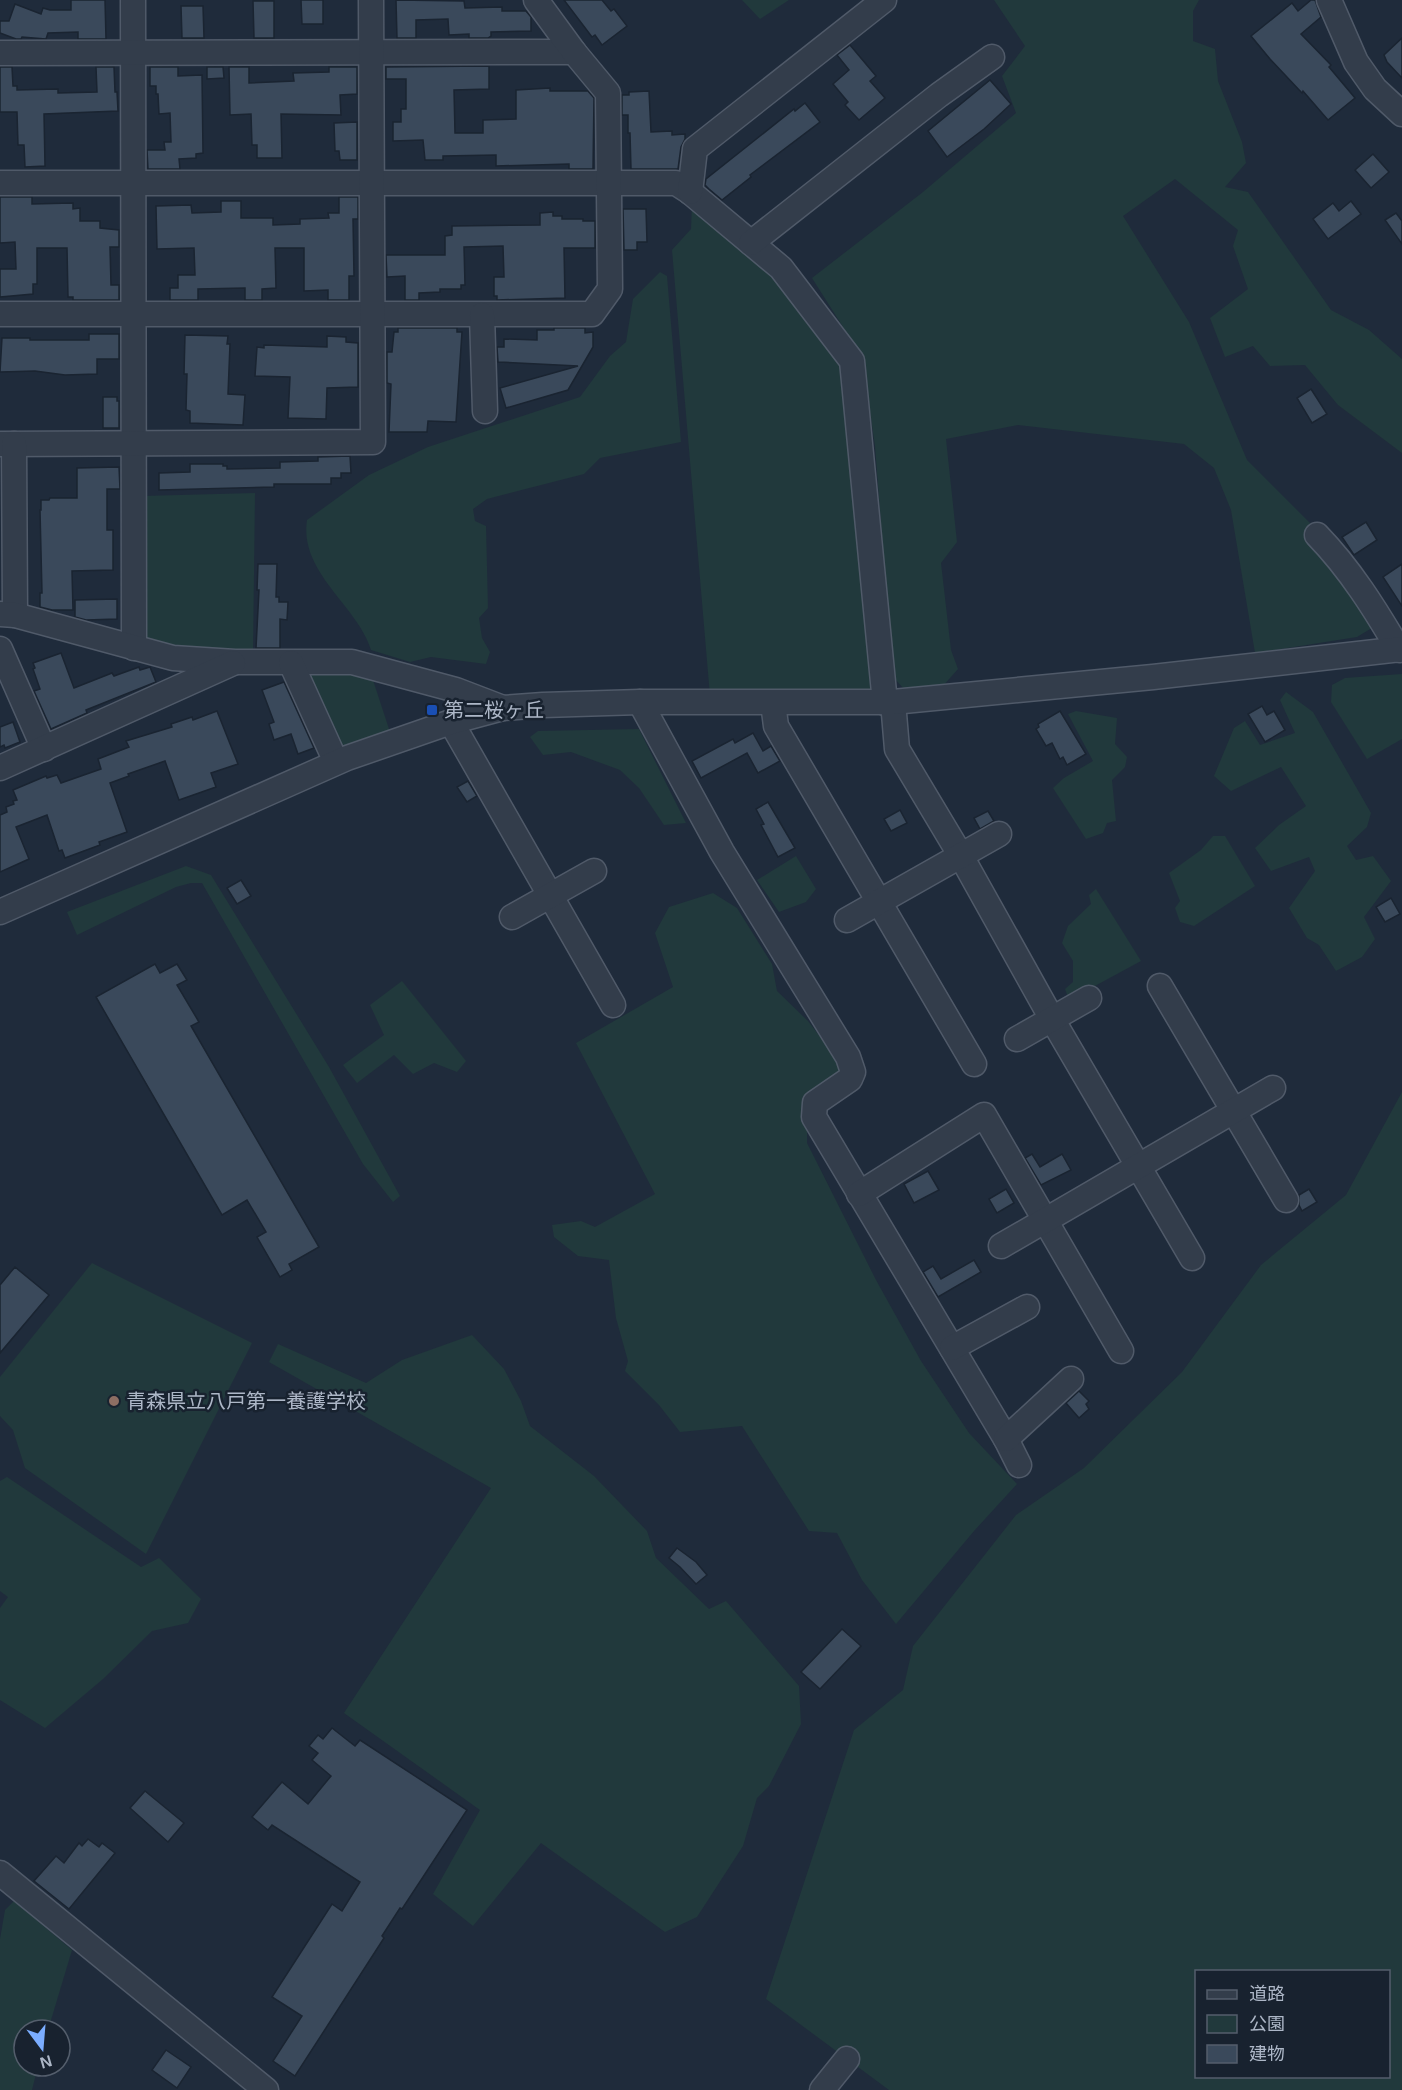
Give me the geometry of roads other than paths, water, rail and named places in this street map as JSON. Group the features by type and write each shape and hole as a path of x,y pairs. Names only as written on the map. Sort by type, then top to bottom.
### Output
{"street":[{"path":"133,0 134,648"},
{"path":"371,0 373,442 7,444 8,614 173,658 235,662 352,662 456,690 503,708"},
{"path":"0,314 592,314 610,289 608,93 536,0"},
{"path":"690,192 695,149 884,0"},
{"path":"1329,0 1356,62 1375,89 1402,114"},
{"path":"0,53 574,52"},
{"path":"751,243 939,95 992,57"},
{"path":"0,183 676,183 690,192 781,268 852,361 889,702 897,749 1192,1258"},
{"path":"482,315 484,411"},
{"path":"0,912 336,762 451,722 503,708 640,702 889,702 1153,677 1400,649 1337,556 1317,535"},
{"path":"0,649 44,749"},
{"path":"0,768 235,662"},
{"path":"291,663 336,762"},
{"path":"640,702 722,852 848,1057 853,1072 850,1078 815,1102 814,1117 1006,1439 1019,1465"},
{"path":"773,703 776,726 974,1064"},
{"path":"451,722 613,1005"},
{"path":"847,920 999,834"},
{"path":"512,917 594,870"},
{"path":"1160,986 1286,1200"},
{"path":"1017,1039 1089,998"},
{"path":"1001,1246 1273,1088"},
{"path":"859,1194 984,1115 1121,1351"},
{"path":"952,1348 1026,1307"},
{"path":"1006,1439 1071,1379"},
{"path":"0,1873 263,2089"},
{"path":"822,2090 847,2059"}],"place":[{"name":"第二桜ヶ丘","path":"432,710"},
{"name":"青森県立八戸第一養護学校","path":"114,1401"}]}
